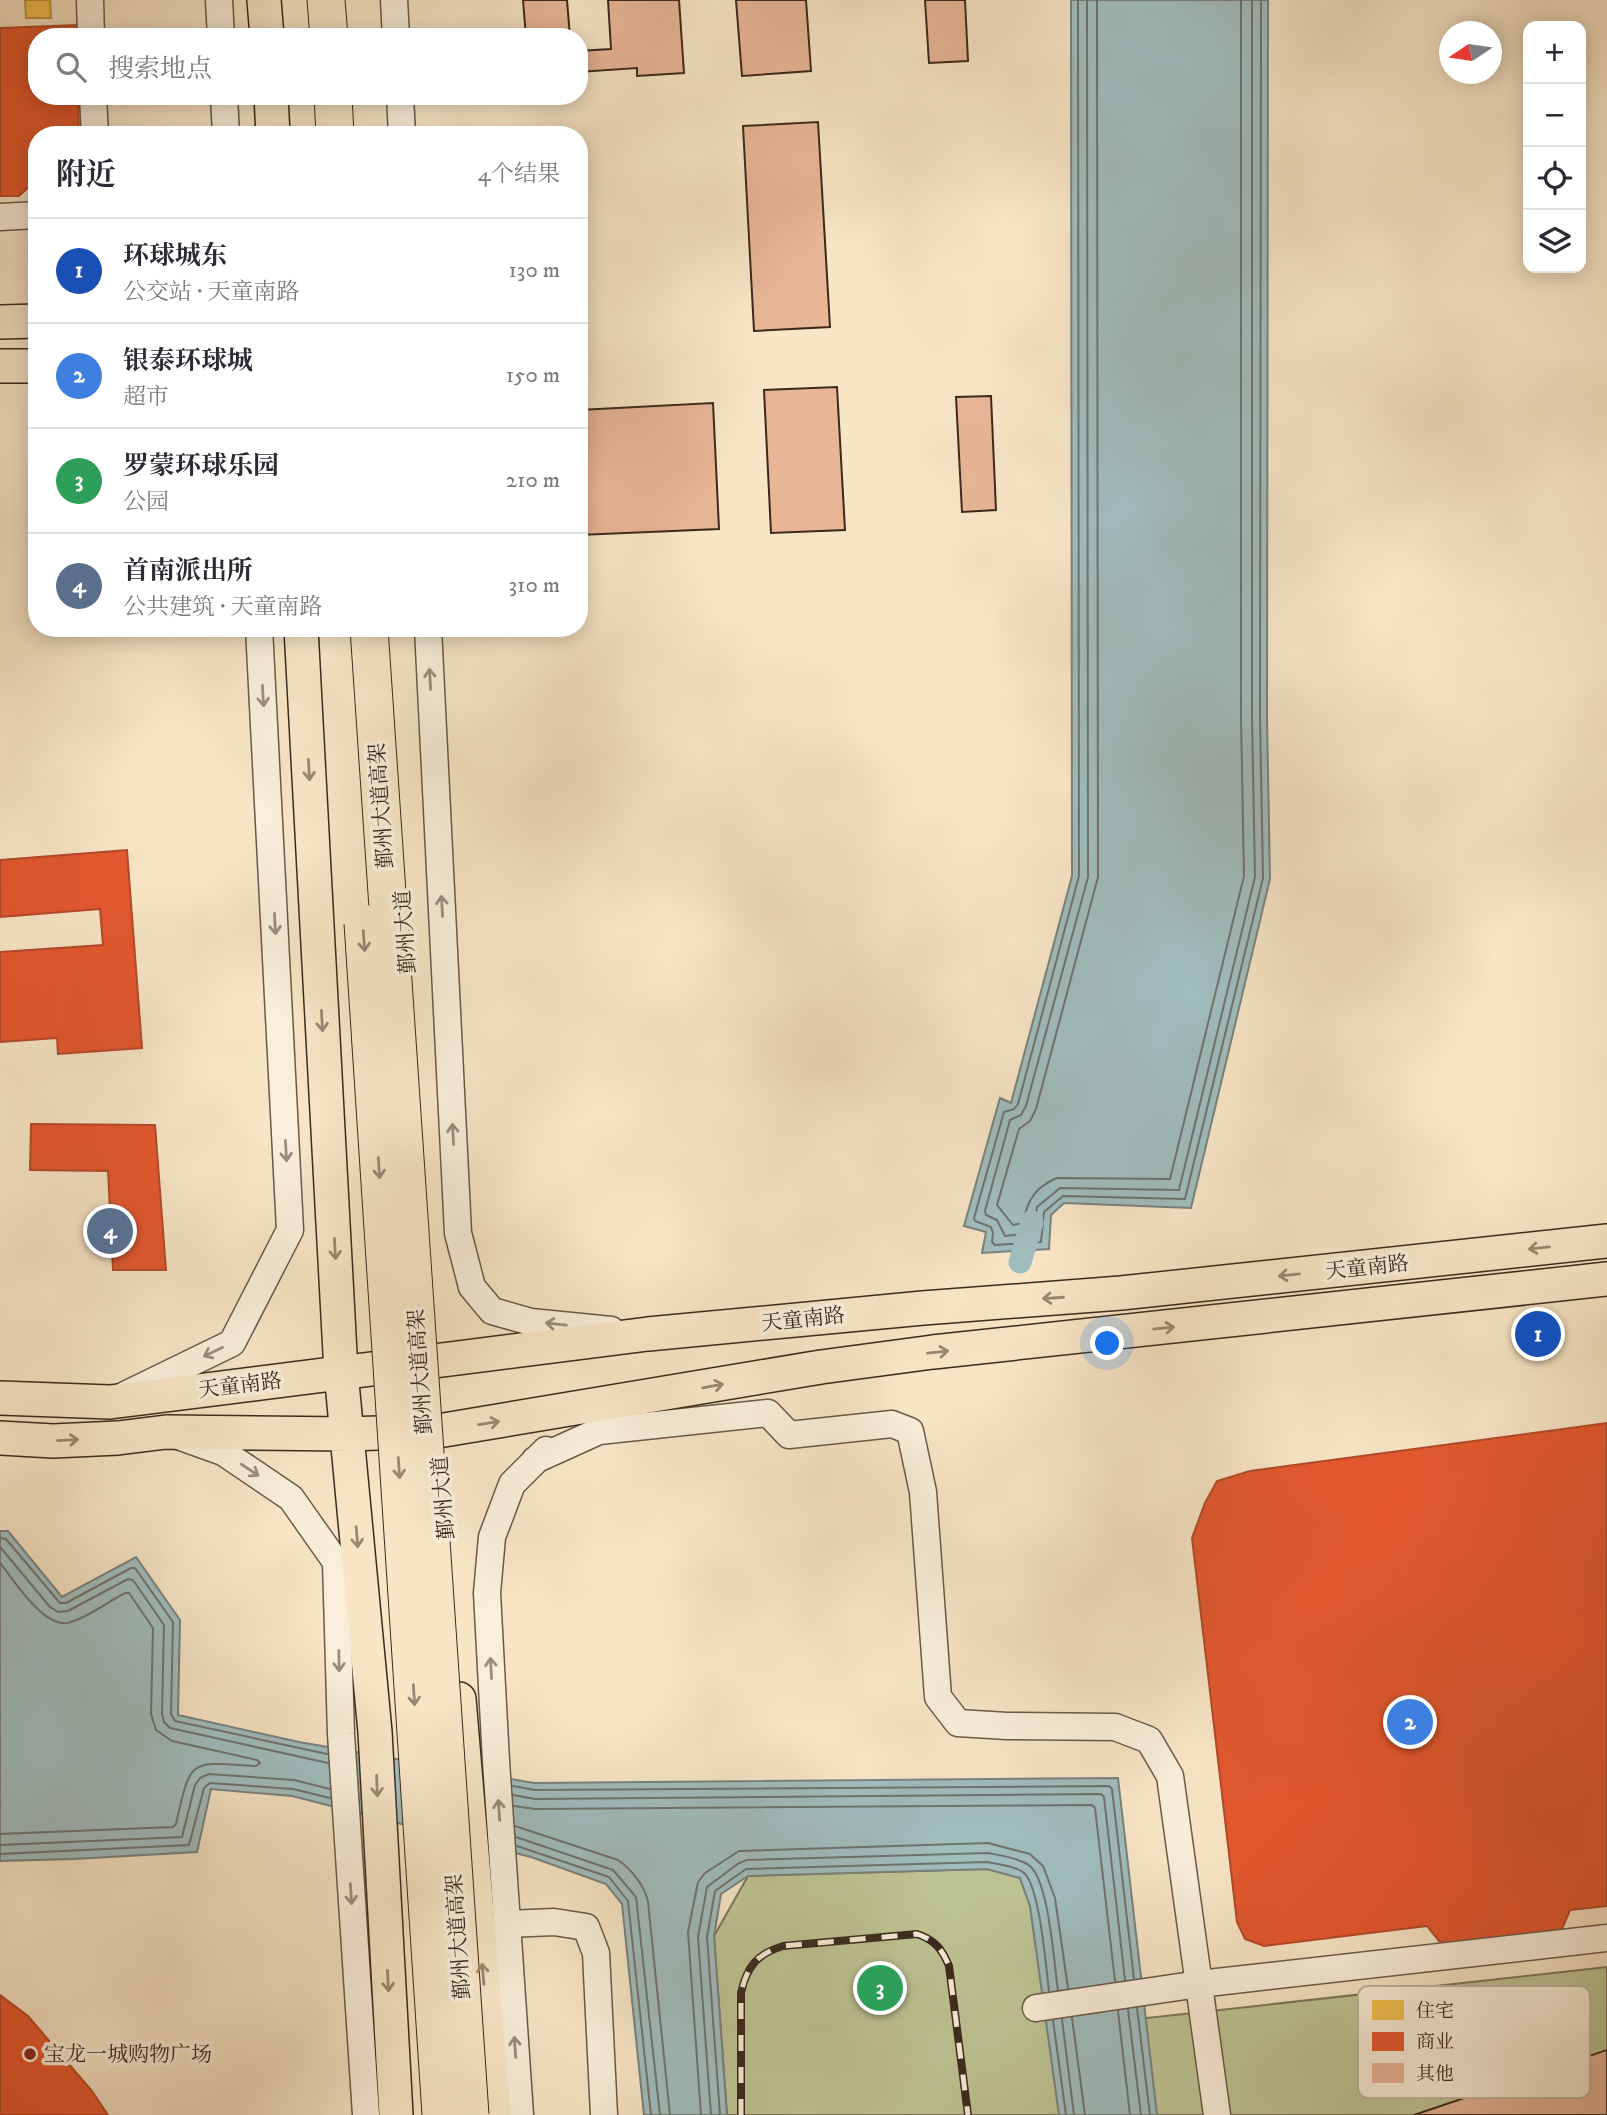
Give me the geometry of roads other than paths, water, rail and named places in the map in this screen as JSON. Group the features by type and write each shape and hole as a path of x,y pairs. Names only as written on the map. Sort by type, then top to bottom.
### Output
{"highway":[{"path":"303,0 305,28"},
{"path":"326,0 328,28"},
{"path":"310,105 311,126"},
{"path":"333,105 334,126"},
{"name":"鄞州大道高架","path":"345,637 441,2115"},
{"name":"鄞州大道高架","path":"370,637 470,2115"}],"main road":[{"path":"264,0 266,28"},
{"path":"343,0 345,28"},
{"path":"271,105 273,126"},
{"path":"349,105 351,126"},
{"path":"0,322 28,321"},
{"path":"0,366 28,366"},
{"path":"302,637 341,1372 375,1732 396,2115"},
{"name":"鄞州大道","path":"385,637 438,1431 463,1738 488,1864 494,2115"},
{"name":"天童南路","path":"0,1398 110,1402 648,1334 923,1308 1121,1293 1607,1241"},
{"name":"天童南路","path":"0,1438 53,1441 118,1438 166,1432 348,1434 438,1431 821,1367 933,1352 1607,1279"}],"street":[{"path":"90,0 91,28"},
{"path":"219,0 221,28"},
{"path":"394,0 396,28"},
{"path":"93,105 95,126"},
{"path":"224,105 226,126"},
{"path":"400,105 402,126"},
{"path":"0,216 28,215"},
{"path":"110,1402 232,1343 290,1230 259,637"},
{"name":"鄞州大道","path":"428,637 458,1233 472,1287 492,1311 531,1322 648,1334"},
{"path":"520,2115 507,1924 488,1864 496,1761 487,1593 492,1537 512,1484 557,1439 607,1404 653,1397"},
{"path":"536,1460 599,1431 768,1413 789,1435 892,1424 910,1432 923,1492 937,1697 958,1723 1115,1727 1149,1740 1170,1776 1217,2115"},
{"path":"166,1432 223,1452 291,1498 336,1562 341,1734 366,2115"},
{"path":"507,1924 554,1922 586,1927 596,1952 604,2115"},
{"path":"1036,2008 1199,1984 1607,1938"}],"water":[{"path":"1071,0 1268,0 1267,718 1270,879 1191,1208 1064,1203 1051,1215 1049,1249 982,1253 986,1232 964,1226 1000,1098 1011,1103 1072,876"},
{"path":"0,1531 8,1531 62,1597 136,1557 180,1620 178,1715 299,1742 534,1783 1118,1778 1157,2115 1059,2115 1030,1906 1020,1878 987,1869 748,1876 721,1894 714,1936 727,2115 644,2115 622,1904 606,1884 531,1857 292,1796 211,1789 197,1852 0,1861"}],"waterway":[{"path":"1020,1262 1032,1222"}],"railway":[{"path":"741,2115 741,1993 746,1975 754,1962 783,1946 917,1934 937,1946 949,1966 968,2115"}],"place":[{"name":"首南派出所","path":"110,1231"},
{"name":"环球城东","path":"1538,1334"},
{"name":"银泰环球城","path":"1410,1722"},
{"name":"罗蒙环球乐园","path":"880,1988"},
{"name":"宝龙一城购物广场","path":"30,2054"}]}
